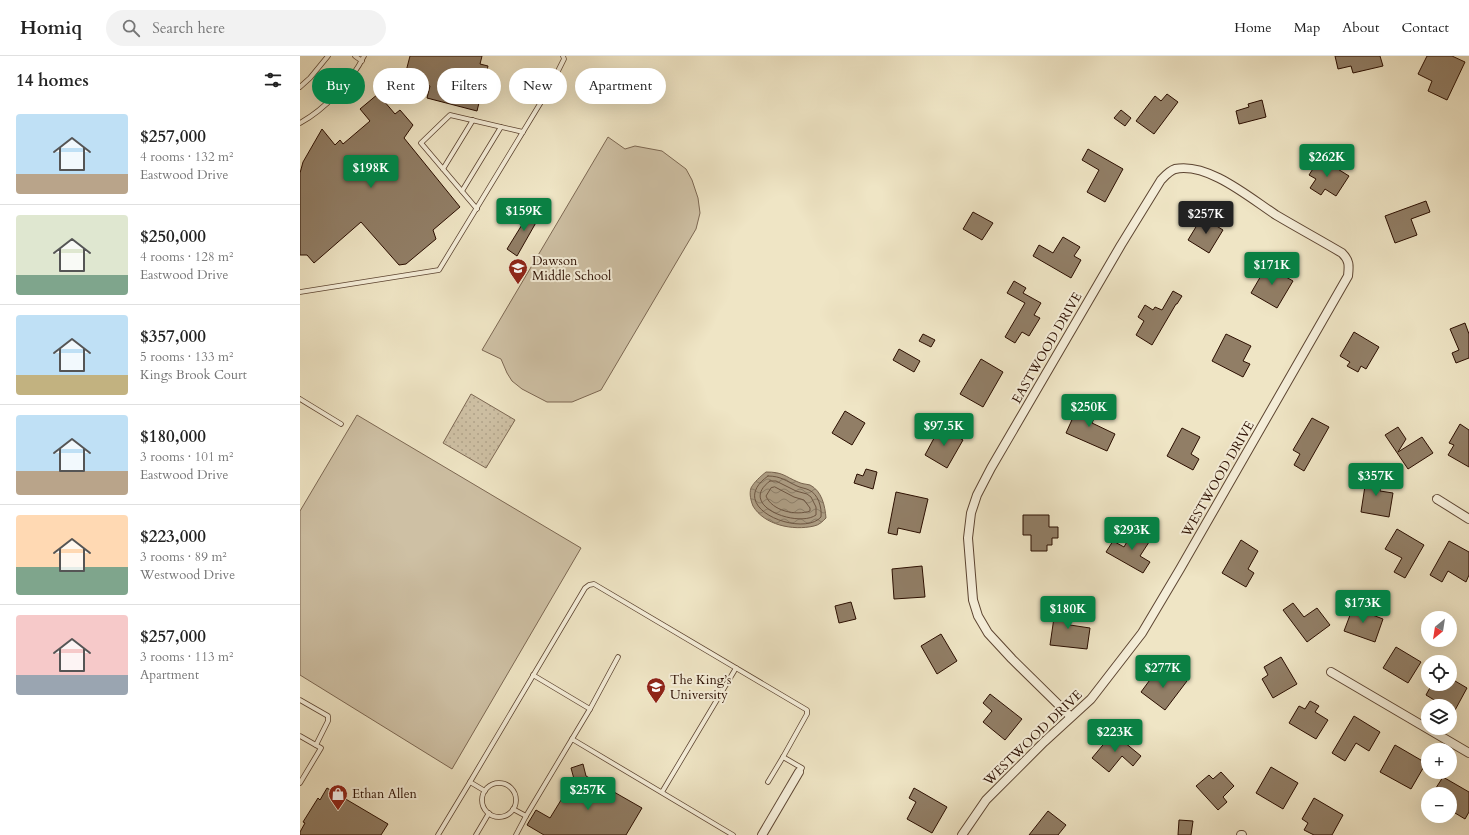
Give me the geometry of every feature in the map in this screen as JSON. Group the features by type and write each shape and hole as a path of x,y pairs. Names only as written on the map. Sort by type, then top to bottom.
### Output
{"street":[{"name":"EASTWOOD DRIVE","path":"1072,717 1012,660 988,633 978,616 973,600 968,538 971,513 977,495 1121,245 1161,180 1174,169 1186,169 1201,171 1223,180 1275,214 1342,253 1348,259 1349,265"},
{"name":"WESTWOOD DRIVE","path":"962,835 986,800 1044,742 1091,699 1142,633 1342,288 1348,276 1349,265"},
{"path":"1437,499 1469,519"},
{"path":"1331,672 1469,753"},
{"path":"762,835 799,772"}],"lane":[{"path":"300,86 310,78 328,56"},
{"path":"355,56 362,61"},
{"path":"300,123 311,117 328,102 344,85 364,56"},
{"path":"300,292 439,270 549,89 564,60 564,56"},
{"path":"476,208 421,142 450,115 523,132"},
{"path":"444,169 473,120"},
{"path":"462,191 501,127"},
{"path":"300,399 341,424"},
{"path":"438,835 585,588 594,584 807,710 807,714 768,782"},
{"path":"516,835 590,709 618,657"},
{"path":"662,792 736,668"},
{"path":"533,675 590,709"},
{"path":"300,700 328,716 328,721 316,745"},
{"path":"300,736 321,748 300,783"},
{"path":"572,740 733,835"},
{"path":"783,757 802,768 799,772"},
{"path":"470,782 485,791"},
{"path":"497,783 508,785 515,793 516,804 513,809 505,816 494,816 489,813 483,804 482,798 485,791 491,785 497,783"},
{"path":"513,809 526,816"},
{"path":"476,835 489,813"}],"shaded area":[{"path":"608,137 625,149 635,146 662,151 686,169 692,180 698,198 700,213 696,229 601,390 572,402 547,402 522,389 512,381 501,359 482,350"},
{"path":"471,394 515,420 486,468 443,443"},
{"path":"357,415 581,548 452,769 300,675 300,511"}],"water":[{"path":"766,472 780,474 800,483 810,485 814,488 822,499 826,518 816,526 797,528 780,525 764,518 753,506 750,493 754,484"}],"building":[{"path":"410,56 482,56 480,64 488,66 488,68 437,68 437,101 429,99 429,68 407,68"},
{"path":"1335,56 1380,56 1383,66 1353,73 1351,66 1338,69"},
{"path":"1427,56 1452,56 1465,62 1447,100 1428,91 1432,81 1418,74"},
{"path":"1167,94 1178,102 1154,134 1136,121 1155,96 1161,101"},
{"path":"373,98 373,104 386,104 395,114 400,110 413,125 404,138 460,207 433,230 436,239 406,264 399,265 361,222 314,263 307,255 300,255 300,173 303,162 322,129 335,145 340,140 343,144 370,121 360,109"},
{"path":"1262,100 1266,117 1239,124 1236,111 1249,107 1248,104"},
{"path":"450,104 479,104 477,111"},
{"path":"1121,110 1131,118 1125,126 1114,118"},
{"path":"1088,149 1123,169 1105,202 1087,192 1099,170 1082,160"},
{"path":"1320,158 1349,176 1336,196 1325,189 1321,195 1310,188 1316,179 1309,175"},
{"path":"1426,201 1430,212 1411,219 1417,235 1395,243 1385,216"},
{"path":"533,207 542,212 517,256 507,249"},
{"path":"973,212 993,223 982,240 963,229"},
{"path":"1202,217 1223,230 1209,253 1188,240"},
{"path":"1063,237 1080,247 1074,256 1081,260 1071,278 1033,256 1039,245 1053,253"},
{"path":"1269,262 1281,269 1279,273 1293,281 1277,308 1251,293"},
{"path":"1014,281 1026,288 1023,293 1041,303 1034,315 1040,318 1029,336 1022,332 1015,343 1005,337 1025,303 1007,293"},
{"path":"1173,291 1182,296 1152,345 1136,335 1144,321 1138,317 1145,305 1153,310 1155,307 1162,310"},
{"path":"1465,323 1469,334 1469,358 1456,363 1452,353 1459,350 1450,329"},
{"path":"1354,332 1379,347 1366,369 1361,366 1358,372 1347,366 1350,362 1340,356"},
{"path":"923,334 935,340 931,347 919,341"},
{"path":"1226,334 1251,346 1243,361 1250,364 1243,377 1212,361"},
{"path":"899,349 920,361 914,372 893,360"},
{"path":"981,359 1003,372 983,407 960,394"},
{"path":"1080,402 1098,410 1092,423 1115,434 1107,451 1066,433"},
{"path":"845,411 865,423 852,445 832,433"},
{"path":"1312,418 1329,427 1304,471 1294,465 1300,454 1293,450"},
{"path":"1460,424 1469,430 1469,467 1448,455 1454,445 1449,443"},
{"path":"940,427 963,440 947,468 925,455"},
{"path":"1398,427 1406,439 1398,452 1422,437 1433,453 1408,469 1385,435"},
{"path":"1182,428 1200,437 1191,454 1199,459 1193,470 1167,456"},
{"path":"866,469 877,472 873,489 854,483 857,474 863,476"},
{"path":"1367,473 1382,475 1380,491 1393,493 1389,517 1361,512"},
{"path":"896,492 928,499 920,533 898,528 897,535 888,533"},
{"path":"1023,515 1049,515 1049,527 1058,527 1058,538 1052,538 1052,545 1047,545 1047,551 1031,551 1031,535 1023,535"},
{"path":"1134,529 1151,539 1140,556 1150,562 1143,573 1106,552 1113,541 1124,547"},
{"path":"1397,529 1424,545 1405,578 1394,572 1402,558 1385,549"},
{"path":"1241,540 1258,551 1248,569 1254,573 1246,587 1222,573"},
{"path":"1449,541 1469,552 1469,575 1466,582 1448,571 1442,582 1430,575"},
{"path":"922,566 925,597 894,599 892,569"},
{"path":"851,602 856,619 839,623 835,606"},
{"path":"1355,602 1364,605 1362,611 1383,619 1375,642 1344,631"},
{"path":"1293,603 1304,617 1317,608 1330,625 1307,642 1283,610"},
{"path":"1056,604 1072,606 1070,625 1090,628 1087,649 1050,645"},
{"path":"941,634 957,661 937,674 921,646"},
{"path":"1396,647 1421,662 1408,683 1383,668"},
{"path":"1281,657 1297,684 1273,698 1262,679 1268,675 1264,667"},
{"path":"1158,669 1173,680 1177,674 1187,681 1165,710 1141,692"},
{"path":"1457,682 1467,688 1457,706 1457,699 1433,699 1426,695 1428,691 1457,691"},
{"path":"990,694 1022,719 1005,740 983,722 992,711 983,703"},
{"path":"1310,701 1319,706 1315,712 1328,720 1316,739 1289,723 1299,706 1305,709"},
{"path":"1354,716 1380,732 1369,751 1356,743 1345,761 1332,753"},
{"path":"1113,733 1141,756 1133,766 1122,756 1109,772 1092,758"},
{"path":"1395,745 1421,760 1421,772 1411,789 1380,772"},
{"path":"583,764 586,776 642,808 626,835 544,835 527,825 536,810 550,818 574,779 571,768"},
{"path":"1271,767 1298,783 1283,809 1256,793"},
{"path":"1221,772 1234,786 1223,797 1227,802 1218,810 1196,786 1209,775 1213,779"},
{"path":"1442,779 1446,779 1469,792 1469,812 1465,819 1457,814 1457,787 1437,787"},
{"name":"Ethan Allen","path":"327,788 388,824 381,835 300,835 305,823 303,822 318,798 320,800"},
{"path":"914,788 947,807 932,833 907,819 916,802 909,798"},
{"path":"1314,798 1343,815 1332,835 1314,835 1304,830 1308,823 1302,819"},
{"path":"1048,811 1066,825 1058,835 1029,835"},
{"path":"1179,820 1193,821 1191,835 1178,835"}],"place":[{"name":"Dawson Middle School","path":"518,285"},
{"name":"The King’s University","path":"656,704"},
{"name":"Ethan Allen","path":"338,811"}]}
